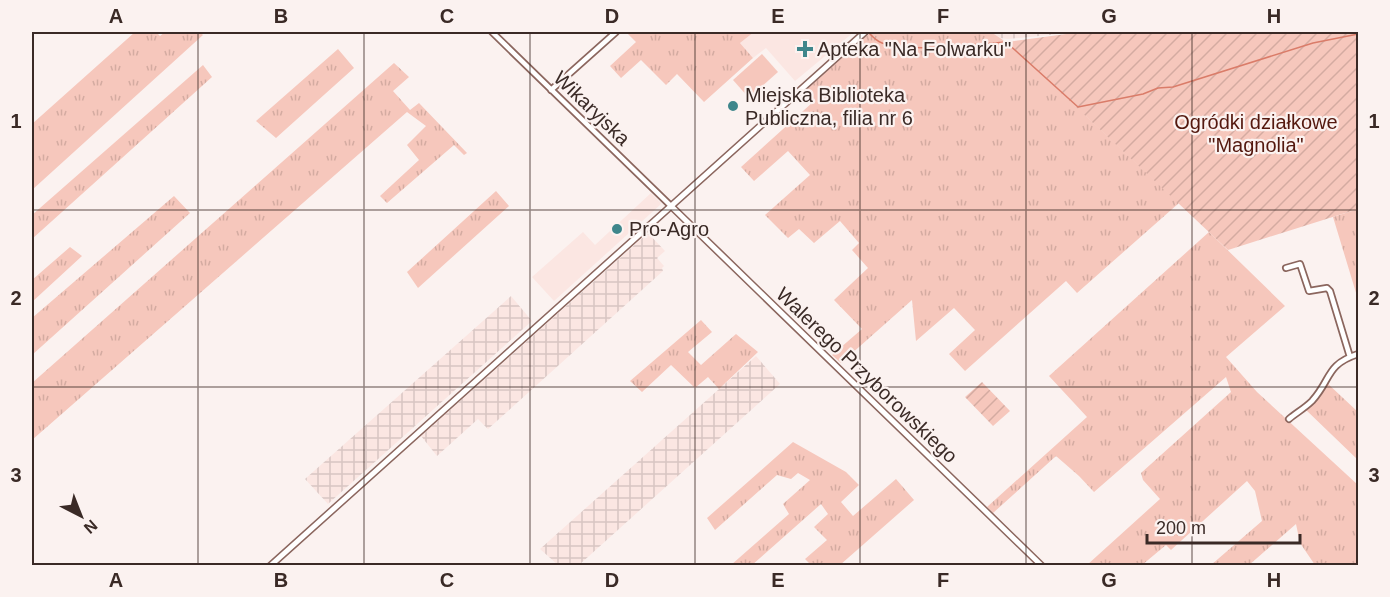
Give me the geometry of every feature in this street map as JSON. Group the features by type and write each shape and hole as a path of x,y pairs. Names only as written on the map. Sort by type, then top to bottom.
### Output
{"street":[{"name":"Wikaryjska","path":"492,32 671,206"},
{"path":"551,90 616,32"},
{"path":"270,566 865,32"},
{"name":"Walerego Przyborowskiego","path":"671,206 1042,566"},
{"path":"1286,268 1300,264 1310,291 1327,288 1330,291 1348,358"},
{"path":"1289,419 1311,401 1334,366 1359,354"}],"shaded area":[{"path":"754,32 854,32 795,81 766,48 753,58 740,43"},
{"path":"991,32 1081,32 1008,39 1000,38"},
{"path":"651,193 661,203 660,205 554,301 532,277 583,232 595,245"},
{"path":"648,233 665,251 657,258 664,266 663,271 488,429 478,419 437,456 421,436"},
{"path":"511,296 532,321 328,504 305,479"},
{"path":"756,356 780,384 579,565 558,565 540,549"}],"green space":[{"path":"135,32 156,32 160,36 165,32 200,32 203,35 32,190 32,124"},
{"path":"626,32 754,32 740,43 753,58 704,102 677,74 666,85 641,60 621,78 610,66 636,42"},
{"path":"871,32 991,32 1006,42 1078,107 1179,203 1077,293 1066,281 965,371 949,354 975,330 954,308 916,341 912,300 841,363 832,355 862,329 834,300 868,268 852,250 859,243 840,221 814,243 799,229 788,238 765,215 810,175 788,151 754,181 741,167 813,102 805,91"},
{"name":"Ogródki działkowe \"Magnolia\"","path":"1081,32 1358,32 1358,209 1228,250 1007,42"},
{"path":"338,49 354,68 276,138 256,121"},
{"path":"762,54 778,72 749,98 733,80"},
{"path":"394,63 409,77 393,91 410,110 419,103 467,153 464,155 454,145 387,203 380,196 419,160 407,145 426,126 407,112 32,440 32,383"},
{"path":"203,65 212,77 32,239 32,215"},
{"path":"496,191 509,206 418,288 407,272"},
{"path":"174,196 190,213 32,355 32,318"},
{"path":"1358,209 1358,296 1357,296 1333,217"},
{"path":"1209,232 1285,306 1226,357 1257,392 1358,485 1358,565 1315,565 1300,543 1296,524 1249,565 1211,565 1262,521 1255,491 1247,481 1171,550 1166,545 1142,565 1087,565 1160,499 1143,480 1141,473 1231,392 1226,377 1094,492 1056,456 993,513 987,507 1087,417 1049,376"},
{"path":"70,247 82,256 32,302 32,280"},
{"path":"701,320 712,332 688,352 701,365 736,334 758,352 719,389 708,377 695,388 671,365 642,392 630,381"},
{"path":"982,382 1010,411 993,426 965,397"},
{"path":"1326,382 1358,412 1358,460 1305,409 1320,394"},
{"path":"793,442 846,472 859,485 841,502 853,516 896,479 914,500 840,565 811,565 805,559 827,540 814,527 828,514 821,504 752,565 731,565 789,514 783,504 810,480 798,473 791,479 777,475 715,530 707,518"}],"waterway":[{"path":"868,32 876,40 894,46 943,47 1006,42 1078,107 1143,94 1158,88 1173,87 1313,43 1358,34"}],"place":[{"name":"Apteka \"Na Folwarku\"","path":"805,49"},
{"name":"Miejska Biblioteka Publiczna, filia nr 6","path":"733,106"},
{"name":"Pro-Agro","path":"617,229"}]}
